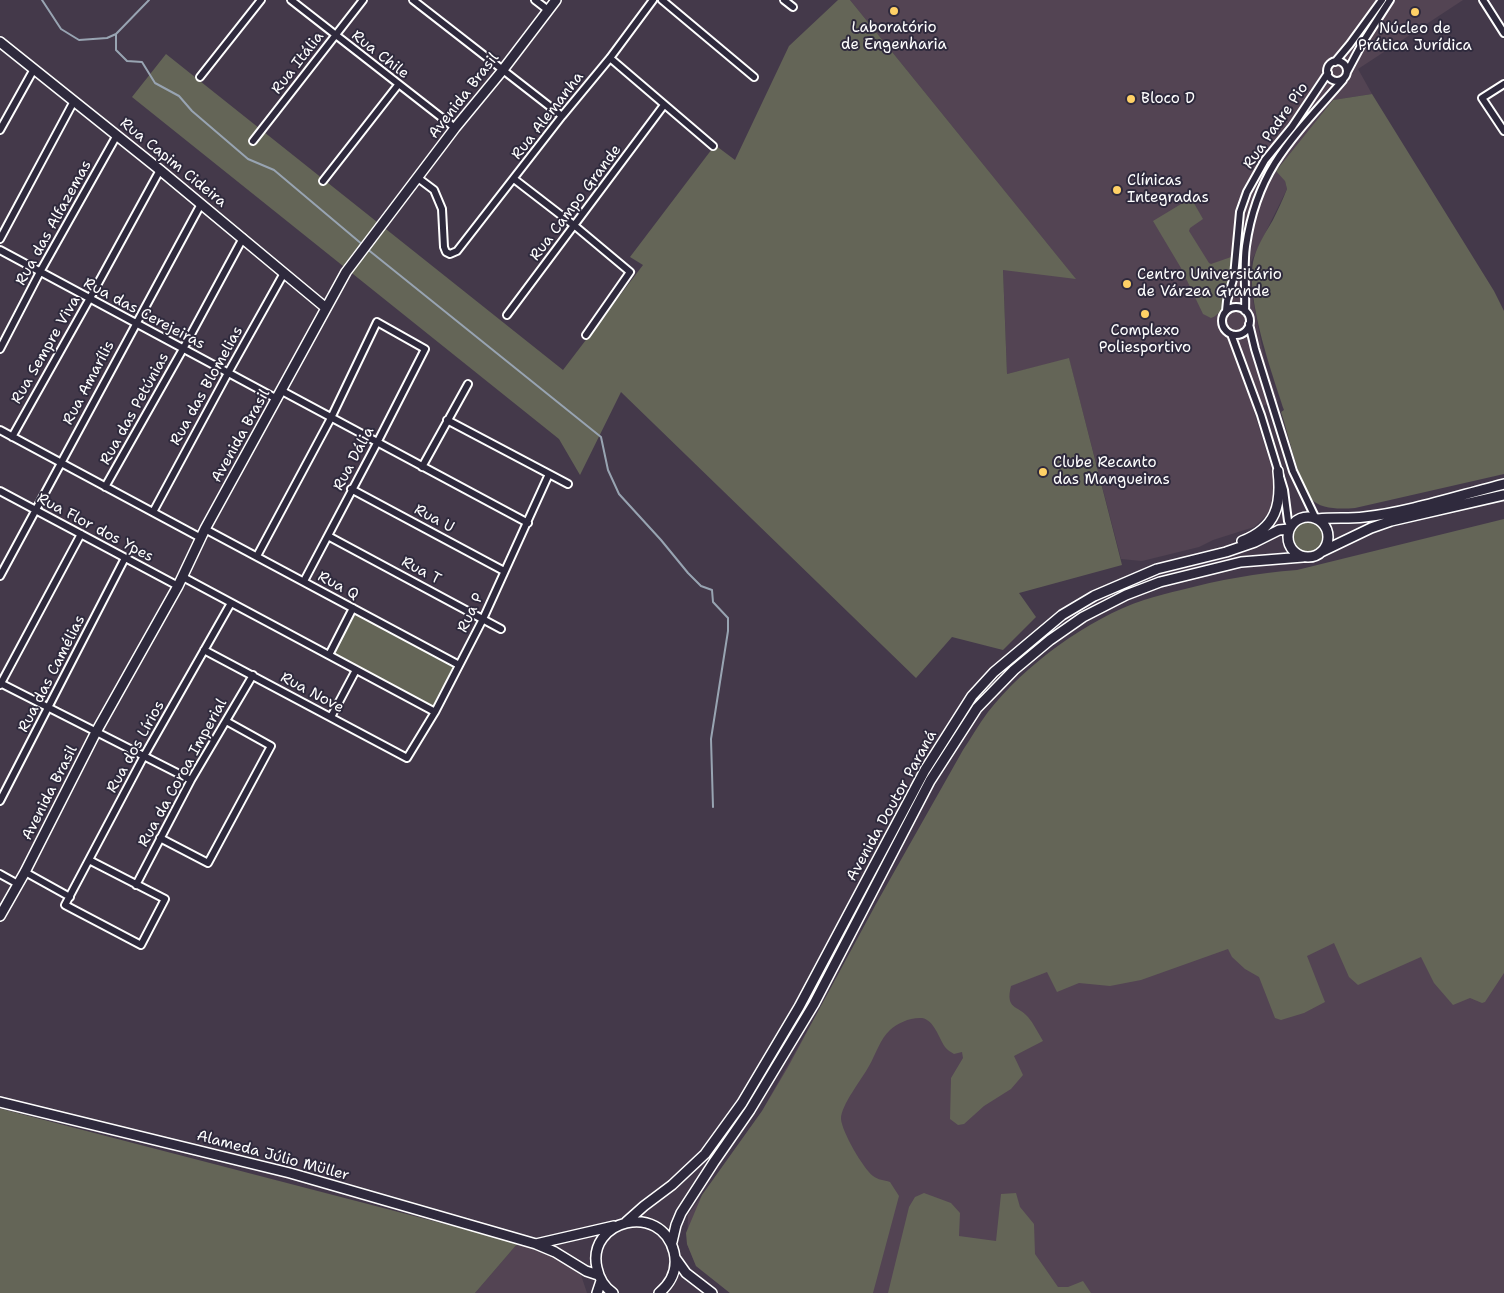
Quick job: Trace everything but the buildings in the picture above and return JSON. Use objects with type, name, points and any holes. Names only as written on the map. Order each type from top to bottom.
[{"type":"main road","name":"Avenida Brasil","points":[[0,916],[25,872],[96,732],[183,577],[205,528],[280,395],[346,272],[455,128],[502,71],[556,0]]},
{"type":"main road","name":"Rua Capim Cideira","points":[[0,42],[160,170],[326,308]]},
{"type":"main road","points":[[1200,558],[1261,532],[1272,520],[1278,503],[1280,484],[1278,471]]},
{"type":"main road","points":[[1504,484],[1398,511],[1364,517],[1317,519],[1304,517],[1294,522],[1287,536],[1291,549],[1303,557],[1310,557],[1384,523],[1504,495]]},
{"type":"main road","points":[[1317,519],[1323,523],[1328,535],[1328,541],[1322,552]]},
{"type":"main road","name":"Avenida Doutor Paraná","points":[[600,1278],[596,1264],[597,1252],[601,1241],[608,1232],[672,1185],[705,1154],[742,1103],[799,1007],[926,770],[972,696],[1005,662],[1062,615],[1115,586],[1158,569],[1226,552],[1255,542],[1279,530],[1290,528]]},
{"type":"main road","name":"Avenida Doutor Paraná","points":[[672,1242],[681,1213],[750,1110],[814,1004],[930,781],[977,708],[1014,670],[1050,640],[1083,617],[1126,595],[1160,582],[1241,562],[1303,557]]},
{"type":"main road","name":"Alameda Júlio Müller","points":[[0,1102],[290,1174],[536,1244],[555,1252],[600,1278]]},
{"type":"main road","points":[[622,1223],[639,1221],[652,1224],[664,1232],[672,1242],[676,1259],[675,1270],[671,1280],[659,1293]]},
{"type":"main road","name":"Alameda Júlio Müller","points":[[536,1244],[622,1223]]},
{"type":"main road","points":[[676,1259],[686,1273],[712,1293]]},
{"type":"main road","points":[[597,1293],[600,1278]]},
{"type":"main road","points":[[600,1278],[613,1293]]},
{"type":"street","points":[[200,77],[261,0]]},
{"type":"street","name":"Rua Chile","points":[[291,0],[455,128]]},
{"type":"street","name":"Rua Itália","points":[[253,141],[363,0]]},
{"type":"street","points":[[413,0],[562,116]]},
{"type":"street","points":[[535,0],[548,10]]},
{"type":"street","name":"Rua Alemanha","points":[[418,178],[434,190],[442,209],[446,252],[450,254],[457,251],[562,116],[610,58],[653,0]]},
{"type":"street","points":[[662,0],[754,77]]},
{"type":"street","points":[[784,0],[792,6]]},
{"type":"street","points":[[1382,0],[1350,44],[1335,62],[1329,66],[1328,73],[1333,80],[1343,80],[1363,42],[1390,0]]},
{"type":"street","points":[[1483,0],[1504,33]]},
{"type":"street","points":[[610,58],[712,146]]},
{"type":"street","points":[[1335,62],[1344,64],[1347,72]]},
{"type":"street","points":[[0,130],[34,69]]},
{"type":"street","name":"Rua Padre Pio","points":[[1226,311],[1234,276],[1240,212],[1247,192],[1265,160],[1292,127],[1328,73]]},
{"type":"street","name":"Rua Padre Pio","points":[[1245,311],[1244,276],[1246,245],[1264,182],[1276,161],[1326,98],[1343,80]]},
{"type":"street","points":[[1504,84],[1482,98],[1504,131]]},
{"type":"street","points":[[323,181],[398,85]]},
{"type":"street","points":[[0,239],[74,101]]},
{"type":"street","name":"Rua Campo Grande","points":[[507,315],[664,105]]},
{"type":"street","name":"Rua das Alfazemas","points":[[0,349],[40,272],[117,135]]},
{"type":"street","name":"Rua Sempre Viva","points":[[12,437],[160,170]]},
{"type":"street","points":[[514,179],[630,272],[586,335]]},
{"type":"street","name":"Rua Amarílis","points":[[0,576],[201,204]]},
{"type":"street","name":"Rua das Petúnias","points":[[105,487],[243,238]]},
{"type":"street","name":"Rua das Cerejeiras","points":[[0,250],[228,373],[331,418],[528,523]]},
{"type":"street","name":"Rua das Blomelias","points":[[153,512],[284,273]]},
{"type":"street","points":[[1290,528],[1284,490],[1258,405],[1231,334],[1223,326],[1222,318],[1226,311],[1233,307],[1238,307],[1245,311],[1249,318],[1255,349],[1293,471],[1317,519]]},
{"type":"street","name":"Rua Dália","points":[[304,581],[425,349],[377,322],[331,418]]},
{"type":"street","points":[[1231,334],[1242,333],[1249,324]]},
{"type":"street","points":[[422,467],[468,384]]},
{"type":"street","points":[[256,556],[331,418]]},
{"type":"street","points":[[447,420],[568,484]]},
{"type":"street","points":[[0,430],[201,538]]},
{"type":"street","name":"Rua P","points":[[407,758],[435,712],[483,619],[549,474]]},
{"type":"street","name":"Rua U","points":[[352,489],[504,571]]},
{"type":"street","name":"Rua Flor dos Ypes","points":[[0,492],[178,586]]},
{"type":"street","name":"Rua Q","points":[[205,528],[460,665]]},
{"type":"street","points":[[80,534],[0,684],[191,780]]},
{"type":"street","name":"Rua T","points":[[328,536],[501,629]]},
{"type":"street","name":"Rua das Camélias","points":[[0,801],[125,558]]},
{"type":"street","points":[[183,577],[435,712]]},
{"type":"street","name":"Rua dos Lírios","points":[[136,884],[165,900],[141,945],[65,905],[144,756],[231,603]]},
{"type":"street","points":[[329,655],[353,608]]},
{"type":"street","name":"Rua Nove","points":[[204,650],[407,758]]},
{"type":"street","points":[[331,717],[356,670]]},
{"type":"street","name":"Rua da Coroa Imperial","points":[[136,884],[191,780],[253,675]]},
{"type":"street","points":[[160,838],[208,862],[271,746],[226,721]]},
{"type":"street","points":[[88,860],[136,884]]},
{"type":"street","points":[[25,872],[70,898]]},
{"type":"street","points":[[0,874],[18,884]]},
{"type":"shaded area","name":"Centro Universitário de Várzea Grande","points":[[850,0],[1463,0],[1358,69],[1372,94],[1333,100],[1285,181],[1287,189],[1251,262],[1251,289],[1255,311],[1266,367],[1278,401],[1253,409],[1277,485],[1270,512],[1254,527],[1213,540],[1199,547],[1142,561],[1121,559],[1069,359],[1007,374],[1003,269],[1075,278]]},
{"type":"shaded area","points":[[1504,869],[1504,1293],[730,1293],[696,1266],[687,1244],[688,1215],[762,1111],[836,979]]},
{"type":"shaded area","points":[[518,1243],[570,1264],[580,1272],[587,1293],[475,1293]]},
{"type":"green space","points":[[838,0],[850,0],[1076,279],[1003,270],[1007,374],[1069,358],[1122,565],[1019,593],[1036,617],[1003,650],[952,637],[916,678],[621,392],[580,475],[559,439],[132,97],[166,54],[563,370],[643,265],[630,257],[715,145],[735,160],[789,46]]},
{"type":"green space","points":[[1372,94],[1494,291],[1504,311],[1504,474],[1355,508],[1325,507],[1314,502],[1306,492],[1294,457],[1281,412],[1284,410],[1256,313],[1252,274],[1254,258],[1262,238],[1273,220],[1287,189],[1285,181],[1276,171],[1333,100]]},
{"type":"green space","points":[[1191,198],[1203,219],[1190,228],[1189,231],[1209,263],[1211,264],[1234,256],[1231,282],[1226,301],[1217,315],[1211,318],[1203,314],[1181,268],[1153,221]]},
{"type":"green space","points":[[1504,519],[1504,973],[1485,1002],[1482,1003],[1470,998],[1453,1005],[1434,983],[1421,957],[1358,985],[1349,977],[1334,943],[1307,956],[1325,1002],[1304,1013],[1281,1020],[1275,1018],[1259,977],[1245,969],[1232,957],[1228,949],[1141,980],[1110,986],[1079,983],[1057,992],[1047,972],[1011,986],[1010,994],[1011,1003],[1028,1017],[1043,1041],[1014,1056],[1023,1075],[1011,1089],[984,1106],[964,1124],[958,1125],[950,1119],[951,1078],[963,1058],[962,1052],[954,1054],[947,1049],[930,1022],[922,1018],[913,1018],[893,1027],[881,1042],[844,1107],[841,1119],[842,1125],[859,1158],[873,1176],[890,1182],[899,1196],[873,1293],[730,1293],[696,1266],[687,1244],[686,1233],[702,1195],[762,1111],[788,1067],[876,904],[963,750],[988,712],[1020,677],[1079,631],[1122,608],[1144,600],[1224,580],[1297,570]]},
{"type":"green space","points":[[1308,522],[1319,526],[1323,537],[1319,548],[1308,552],[1297,548],[1293,537],[1297,526]]},
{"type":"green space","points":[[354,611],[457,666],[435,707],[332,652]]},
{"type":"green space","points":[[0,1109],[518,1243],[475,1293],[0,1293]]},
{"type":"green space","points":[[924,1193],[951,1203],[960,1213],[959,1236],[996,1241],[1001,1194],[1016,1193],[1020,1207],[1034,1224],[1035,1254],[1058,1287],[1068,1287],[1083,1281],[1091,1293],[888,1293],[909,1207],[915,1197]]},
{"type":"waterway","points":[[42,0],[61,29],[79,40],[107,38],[116,34],[149,0]]},
{"type":"waterway","points":[[116,34],[116,50],[127,61],[142,62],[155,83],[179,96],[192,111],[248,159],[274,170],[363,245]]},
{"type":"waterway","points":[[366,248],[601,437],[608,470],[619,494],[688,573],[701,586],[712,590],[713,602],[728,618],[728,631],[711,739],[713,807]]},
{"type":"place","name":"Laboratório de Engenharia","points":[[894,11]]},
{"type":"place","name":"Núcleo de Prática Jurídica","points":[[1415,12]]},
{"type":"place","name":"Bloco D","points":[[1131,99]]},
{"type":"place","name":"Clínicas Integradas","points":[[1117,190]]},
{"type":"place","name":"Centro Universitário de Várzea Grande","points":[[1127,284]]},
{"type":"place","name":"Complexo Poliesportivo","points":[[1145,314]]},
{"type":"place","name":"Clube Recanto das Mangueiras","points":[[1043,472]]}]
